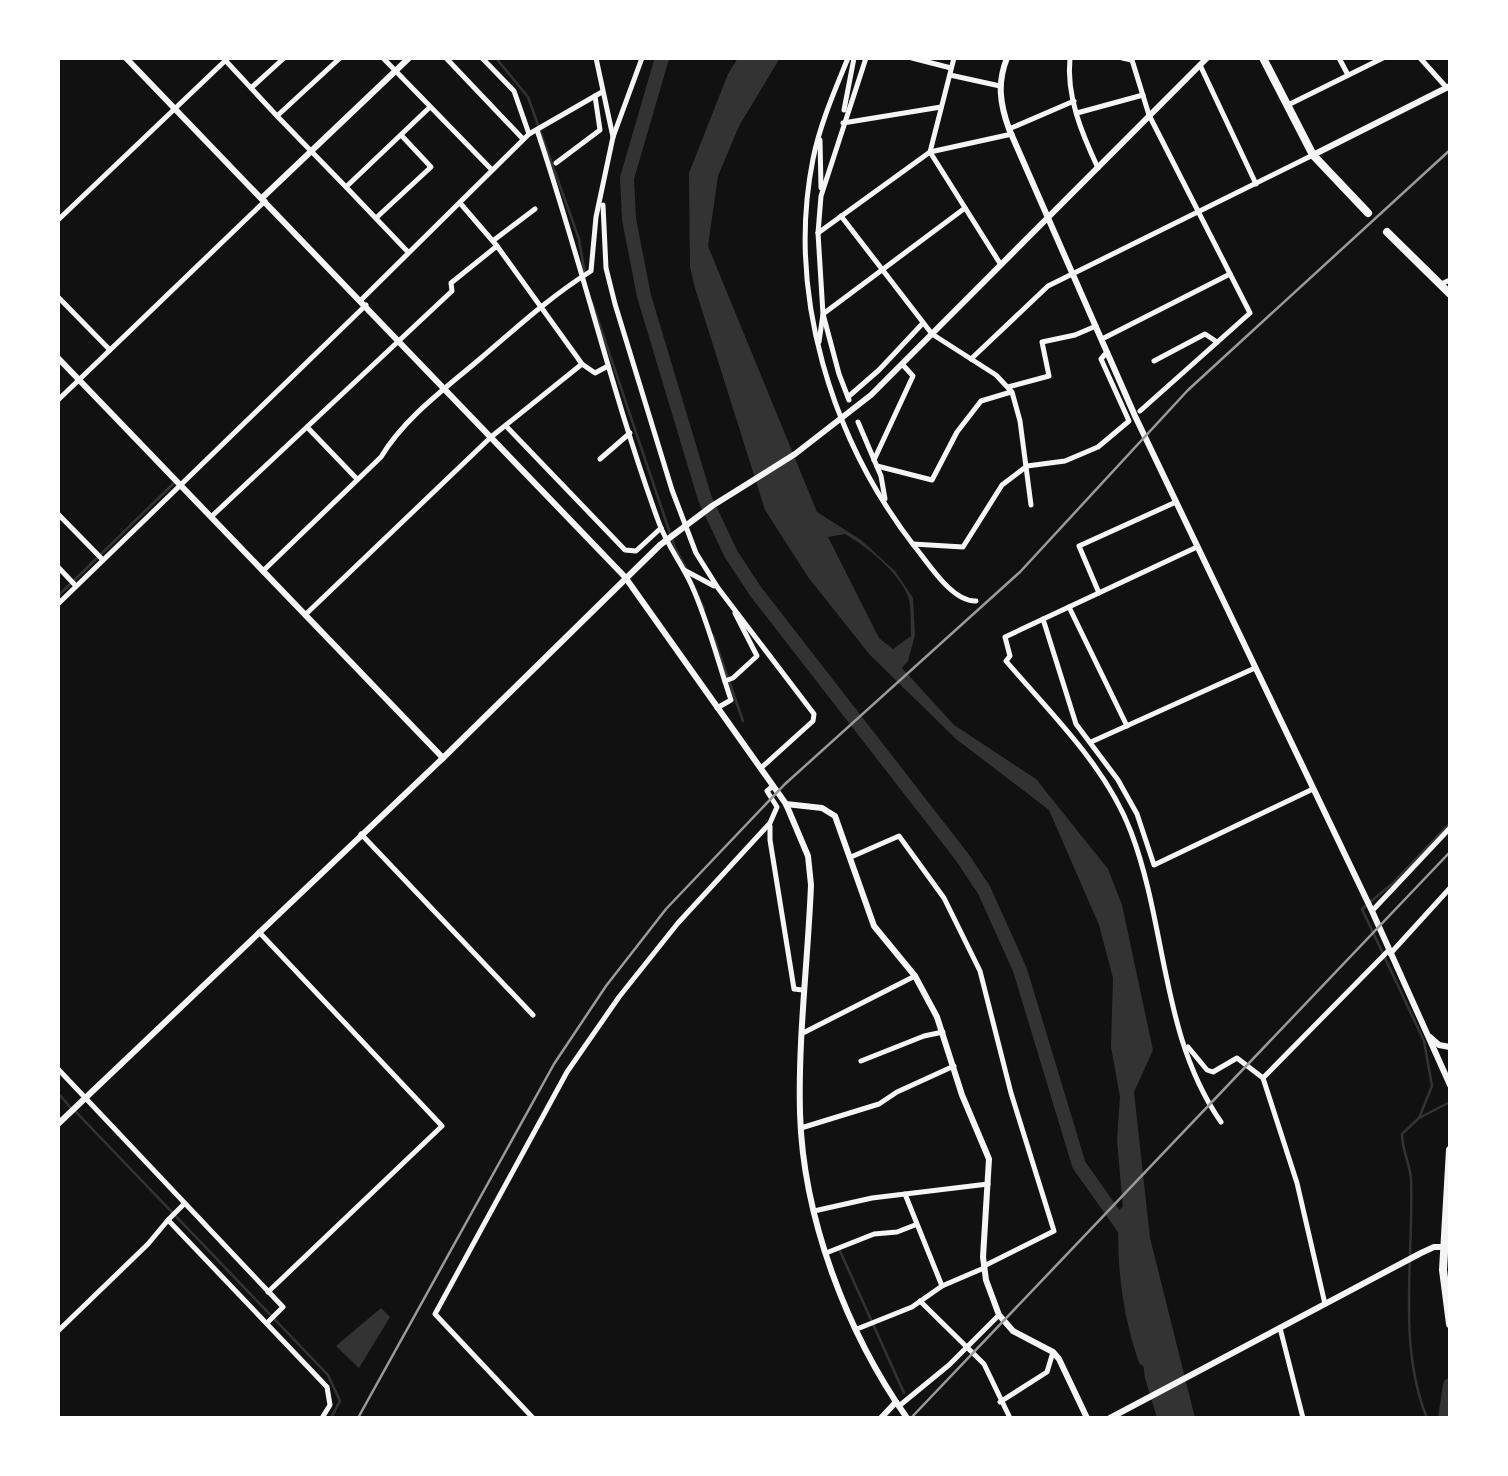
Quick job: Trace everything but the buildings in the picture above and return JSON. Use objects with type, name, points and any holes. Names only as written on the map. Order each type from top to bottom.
[{"type":"main road","points":[[1263,58],[1313,155],[1368,212]]},
{"type":"main road","points":[[1387,232],[1450,294]]},
{"type":"main road","points":[[1450,1150],[1443,1270],[1450,1316]]},
{"type":"street","points":[[126,58],[624,577],[786,804],[810,868],[802,1128],[814,1211],[826,1253],[870,1360],[907,1418]]},
{"type":"street","points":[[251,88],[284,58]]},
{"type":"street","points":[[277,116],[340,58]]},
{"type":"street","points":[[383,58],[492,170]]},
{"type":"street","points":[[58,400],[409,58]]},
{"type":"street","points":[[446,58],[527,137]]},
{"type":"street","points":[[482,58],[514,90],[527,137]]},
{"type":"street","points":[[556,163],[600,130],[596,58]]},
{"type":"street","points":[[263,571],[445,389],[541,307],[591,272],[596,217],[613,137],[642,58]]},
{"type":"street","points":[[843,122],[851,58]]},
{"type":"street","points":[[851,58],[820,132],[809,185],[809,297],[818,350],[842,419],[886,504],[951,589],[964,599],[976,600]]},
{"type":"street","points":[[822,196],[866,58]]},
{"type":"street","points":[[912,58],[1000,86]]},
{"type":"street","points":[[954,58],[930,152],[1001,265]]},
{"type":"street","points":[[1007,58],[1000,86],[1001,107],[1011,131],[1176,502],[1372,911],[1450,1085]]},
{"type":"street","points":[[1070,58],[1068,72],[1081,132],[1098,168]]},
{"type":"street","points":[[1122,58],[1133,59],[1149,114],[1250,313],[1140,411]]},
{"type":"street","points":[[58,1124],[443,758],[624,577],[712,506],[796,454],[842,419],[902,364],[1207,58]]},
{"type":"street","points":[[1339,58],[1348,75]]},
{"type":"street","points":[[1288,105],[1383,58]]},
{"type":"street","points":[[971,359],[1041,291],[1449,86],[1420,58]]},
{"type":"street","points":[[58,220],[226,59],[409,253]]},
{"type":"street","points":[[1200,65],[1256,184]]},
{"type":"street","points":[[58,604],[73,582],[102,559],[364,303],[492,170],[527,137],[598,94]]},
{"type":"street","points":[[598,94],[613,137]]},
{"type":"street","points":[[1076,112],[1143,95]]},
{"type":"street","points":[[818,232],[930,152],[1011,131],[1074,101]]},
{"type":"street","points":[[346,187],[430,107]]},
{"type":"street","points":[[843,122],[941,107]]},
{"type":"street","points":[[537,130],[574,238],[580,278],[661,528],[692,587],[731,700],[718,708]]},
{"type":"street","points":[[818,350],[823,314],[818,232],[822,196],[820,132]]},
{"type":"street","points":[[376,218],[432,167],[401,134]]},
{"type":"street","points":[[603,198],[606,268],[615,304],[672,490],[696,553],[814,714],[813,721],[760,769]]},
{"type":"street","points":[[460,203],[496,243],[582,364],[595,373],[608,366]]},
{"type":"street","points":[[211,517],[452,291],[451,283],[535,208]]},
{"type":"street","points":[[823,314],[965,208]]},
{"type":"street","points":[[841,216],[932,334],[1010,389],[1027,466],[1031,505]]},
{"type":"street","points":[[1102,339],[1230,274]]},
{"type":"street","points":[[1441,284],[1450,280]]},
{"type":"street","points":[[58,297],[110,350]]},
{"type":"street","points":[[58,310],[64,304]]},
{"type":"street","points":[[823,314],[849,398],[923,323]]},
{"type":"street","points":[[876,463],[932,480],[957,432],[981,401],[1050,376],[1042,342],[1096,326]]},
{"type":"street","points":[[1154,361],[1205,334],[1217,342]]},
{"type":"street","points":[[913,544],[964,547],[1002,485],[1027,466],[1065,461],[1098,447],[1130,421],[1101,358],[1107,352]]},
{"type":"street","points":[[58,358],[443,758]]},
{"type":"street","points":[[305,615],[491,437],[582,364]]},
{"type":"street","points":[[876,463],[913,376],[902,364]]},
{"type":"street","points":[[858,422],[876,463],[886,504]]},
{"type":"street","points":[[506,426],[625,550],[636,551],[661,528]]},
{"type":"street","points":[[306,428],[357,480]]},
{"type":"street","points":[[600,459],[630,432]]},
{"type":"street","points":[[1099,593],[1079,546],[1176,502]]},
{"type":"street","points":[[58,514],[102,559]]},
{"type":"street","points":[[1197,546],[1005,636],[1010,656],[1006,660],[1088,758],[1112,792],[1130,830],[1144,874],[1173,1014],[1206,1100],[1221,1122]]},
{"type":"street","points":[[58,567],[73,582]]},
{"type":"street","points":[[682,568],[718,588]]},
{"type":"street","points":[[725,681],[757,656],[729,602]]},
{"type":"street","points":[[1069,606],[1127,726]]},
{"type":"street","points":[[1044,619],[1076,724],[1137,814],[1154,865],[1313,790]]},
{"type":"street","points":[[1091,742],[1255,668]]},
{"type":"street","points":[[533,1418],[435,1314],[566,1072],[678,923],[770,823],[777,808],[767,791],[773,786]]},
{"type":"street","points":[[786,804],[830,810],[838,822],[874,926],[914,976],[943,1032],[989,1159],[984,1267],[998,1315],[1013,1331],[1053,1352],[1065,1368],[1087,1418]]},
{"type":"street","points":[[770,823],[794,989],[806,991]]},
{"type":"street","points":[[1372,911],[1450,828]]},
{"type":"street","points":[[361,834],[533,1015]]},
{"type":"street","points":[[851,857],[899,836],[944,898],[980,971],[1011,1093],[1054,1231],[857,1329]]},
{"type":"street","points":[[1263,1078],[1450,888]]},
{"type":"street","points":[[259,932],[442,1126],[268,1292]]},
{"type":"street","points":[[803,1033],[914,976]]},
{"type":"street","points":[[861,1061],[943,1032]]},
{"type":"street","points":[[1180,1034],[1207,1070],[1213,1072],[1237,1058],[1263,1078],[1297,1183],[1325,1304]]},
{"type":"street","points":[[1430,1036],[1438,1045],[1450,1047]]},
{"type":"street","points":[[802,1128],[880,1104],[954,1066]]},
{"type":"street","points":[[58,1070],[283,1307],[266,1323]]},
{"type":"street","points":[[814,1211],[872,1198],[989,1184]]},
{"type":"street","points":[[905,1194],[942,1286]]},
{"type":"street","points":[[58,1330],[148,1244],[184,1203]]},
{"type":"street","points":[[168,1220],[326,1388],[330,1405],[322,1418]]},
{"type":"street","points":[[826,1253],[874,1234],[915,1225]]},
{"type":"street","points":[[1110,1418],[1421,1253],[1444,1247]]},
{"type":"street","points":[[920,1301],[984,1364],[1010,1418]]},
{"type":"street","points":[[881,1418],[968,1346],[998,1315]]},
{"type":"street","points":[[1276,1330],[1303,1418]]},
{"type":"street","points":[[1000,1402],[1047,1372],[1053,1352]]},
{"type":"shaded area","points":[[738,58],[780,58],[739,126],[718,176],[708,246],[817,512],[861,540],[895,571],[913,598],[915,635],[908,661],[902,668],[954,725],[1036,779],[1108,869],[1122,905],[1153,1050],[1134,1092],[1150,1238],[1195,1418],[1157,1418],[1145,1378],[1117,1140],[1120,1097],[1111,1047],[1113,978],[1099,925],[1049,810],[956,739],[870,655],[808,577],[765,510],[690,267],[689,173]],"holes":[[[845,534],[890,569],[908,596],[911,636],[893,649],[879,638],[828,537]]]},
{"type":"shaded area","points":[[381,1308],[390,1317],[359,1368],[336,1346]]},
{"type":"waterway","points":[[496,58],[528,97],[579,239],[585,275]]},
{"type":"waterway","points":[[662,58],[627,178],[629,219],[644,296],[705,499],[731,554],[756,592],[984,890],[1020,970],[1079,1165],[1125,1230]]},
{"type":"waterway","points":[[592,302],[675,548],[686,568]]},
{"type":"waterway","points":[[58,596],[174,483]]},
{"type":"waterway","points":[[689,575],[704,609]]},
{"type":"waterway","points":[[713,635],[743,721]]},
{"type":"waterway","points":[[1419,1118],[1432,1086],[1424,1041],[1362,909],[1393,883],[1450,823]]},
{"type":"waterway","points":[[58,1093],[70,1107]]},
{"type":"waterway","points":[[1427,1418],[1412,1361],[1411,1179],[1402,1134],[1419,1118],[1450,1102]]},
{"type":"waterway","points":[[76,1112],[328,1375],[340,1401],[331,1418]]},
{"type":"waterway","points":[[1126,1213],[1128,1287],[1145,1359]]},
{"type":"waterway","points":[[840,1251],[904,1393]]},
{"type":"waterway","points":[[1445,1418],[1450,1385]]},
{"type":"railway","points":[[358,1418],[554,1064],[606,986],[666,909],[785,784],[1020,572],[1188,390],[1450,150]]},
{"type":"railway","points":[[911,1418],[1450,852]]}]
